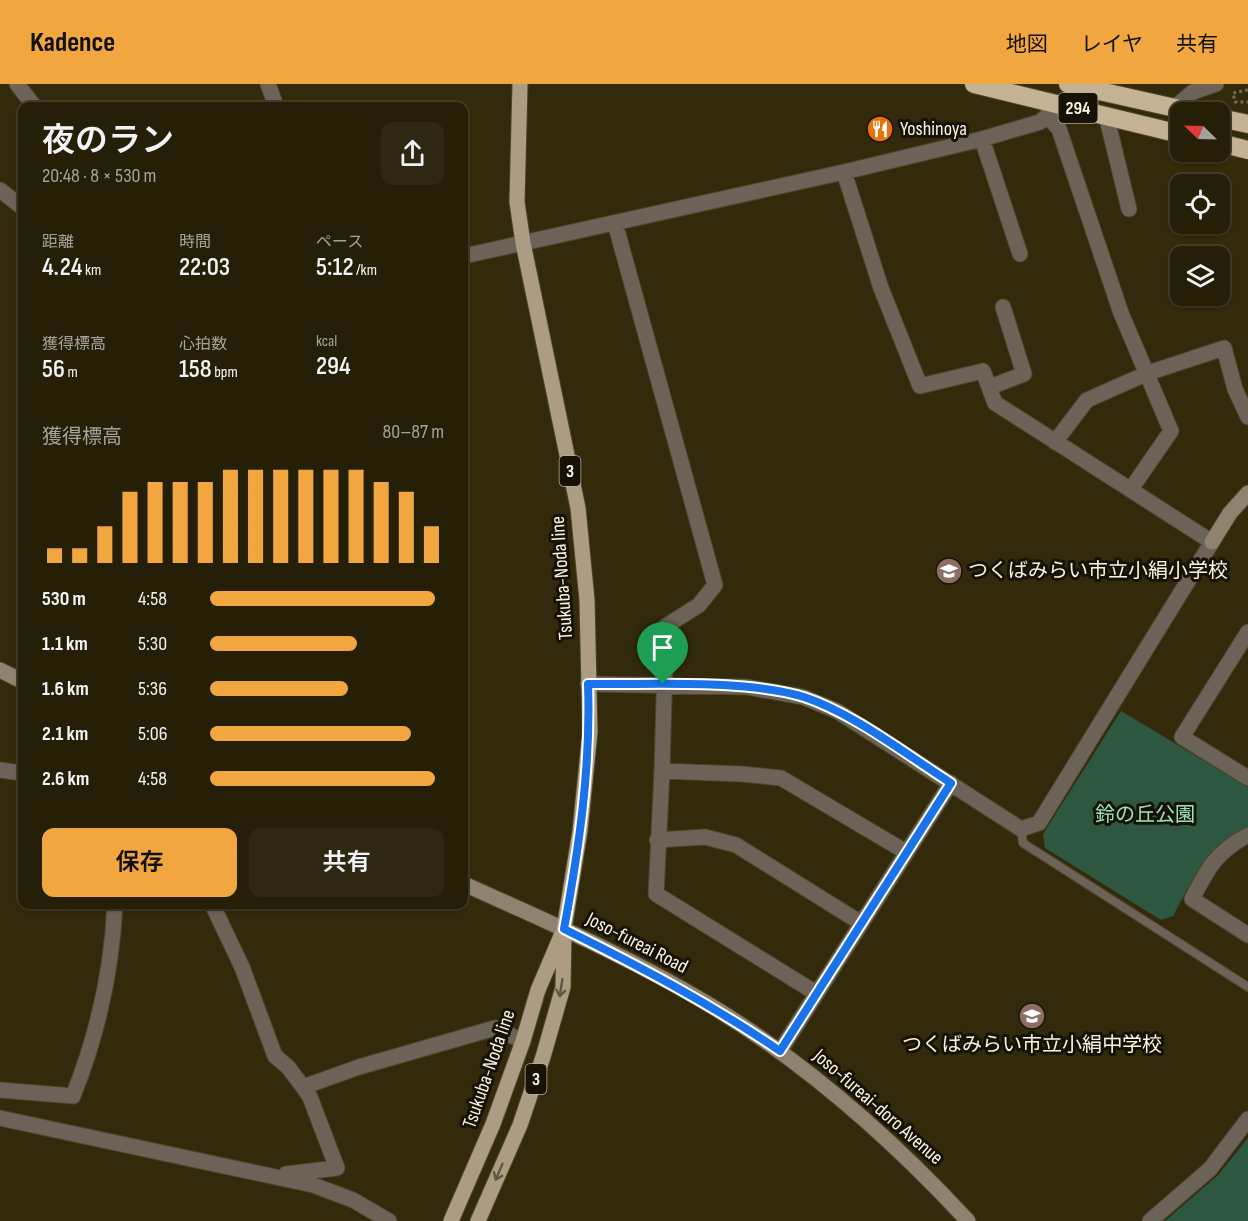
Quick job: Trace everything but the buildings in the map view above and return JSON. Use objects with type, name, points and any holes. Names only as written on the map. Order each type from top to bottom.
[{"type":"highway","name":"294","points":[[974,84],[1054,110],[1106,115],[1170,131]]},
{"type":"highway","name":"294","points":[[1068,84],[1170,107]]},
{"type":"highway","points":[[1230,120],[1248,124]]},
{"type":"highway","points":[[1230,146],[1248,150]]},
{"type":"main road","name":"Tsukuba-Noda line","points":[[478,1221],[520,1125],[563,987],[564,929],[584,792],[590,732],[587,600],[578,508],[523,243],[517,202],[520,84]]},
{"type":"main road","name":"Tsukuba-Noda line","points":[[451,1221],[493,1124],[523,1041],[540,984],[564,929]]},
{"type":"street","points":[[17,84],[31,102]]},
{"type":"street","points":[[268,84],[275,102]]},
{"type":"street","points":[[1181,102],[1193,92],[1216,84]]},
{"type":"street","points":[[468,255],[982,139],[1031,126],[1054,110],[1121,313],[1171,431],[1131,489]]},
{"type":"street","points":[[1106,115],[1129,209]]},
{"type":"street","points":[[982,139],[1020,254]]},
{"type":"street","points":[[844,172],[881,288],[920,386],[983,371],[994,403],[1212,542]]},
{"type":"street","points":[[0,190],[18,204]]},
{"type":"street","points":[[615,223],[715,585],[699,605],[666,626],[656,894],[816,993]]},
{"type":"street","points":[[990,387],[1024,374],[1003,307]]},
{"type":"street","points":[[1055,442],[1087,400],[1148,373],[1224,348],[1235,389],[1248,417]]},
{"type":"street","points":[[588,684],[747,687],[803,697],[837,711],[1021,829],[1039,823],[1230,513],[1248,493]]},
{"type":"street","points":[[1248,632],[1182,737],[1248,778]]},
{"type":"street","points":[[0,670],[18,679]]},
{"type":"street","points":[[0,770],[18,772]]},
{"type":"street","points":[[662,771],[781,778],[906,852]]},
{"type":"street","points":[[780,1051],[951,783]]},
{"type":"street","points":[[1248,835],[1221,852],[1209,866],[1192,899],[1248,934]]},
{"type":"street","points":[[657,840],[705,837],[736,845],[861,923]]},
{"type":"street","name":"Joso-fureai Road","points":[[468,886],[564,929],[632,963],[706,1003],[780,1051]]},
{"type":"street","points":[[0,1090],[73,1096],[96,1029],[108,964],[114,909]]},
{"type":"street","points":[[214,909],[242,967],[275,1056],[288,1067],[310,1097],[337,1168],[274,1175]]},
{"type":"street","points":[[303,1087],[359,1067],[495,1028],[523,1041]]},
{"type":"street","name":"Joso-fureai-doro Avenue","points":[[780,1051],[840,1098],[893,1144],[968,1221]]},
{"type":"street","points":[[0,1118],[313,1185],[353,1200],[389,1221]]},
{"type":"street","points":[[1150,1221],[1210,1169],[1248,1119]]},
{"type":"lane","points":[[1021,829],[1023,843],[1248,987]]},
{"type":"path","points":[[1248,90],[1233,93],[1235,102],[1248,102]]},
{"type":"green space","name":"鈴の丘公園","points":[[1121,711],[1248,787],[1248,827],[1222,844],[1212,854],[1195,876],[1173,916],[1161,920],[1045,848],[1043,834]]},
{"type":"green space","points":[[1248,1138],[1248,1221],[1165,1221],[1218,1175]]},
{"type":"place","name":"Yoshinoya","points":[[880,129]]},
{"type":"place","name":"つくばみらい市立小絹小学校","points":[[949,571]]},
{"type":"place","name":"つくばみらい市立小絹中学校","points":[[1032,1016]]},
{"type":"route","points":[[588,684],[663,684],[747,687],[803,697],[837,711],[951,783],[780,1051],[706,1003],[564,929],[580,831],[590,732],[588,684]]}]
